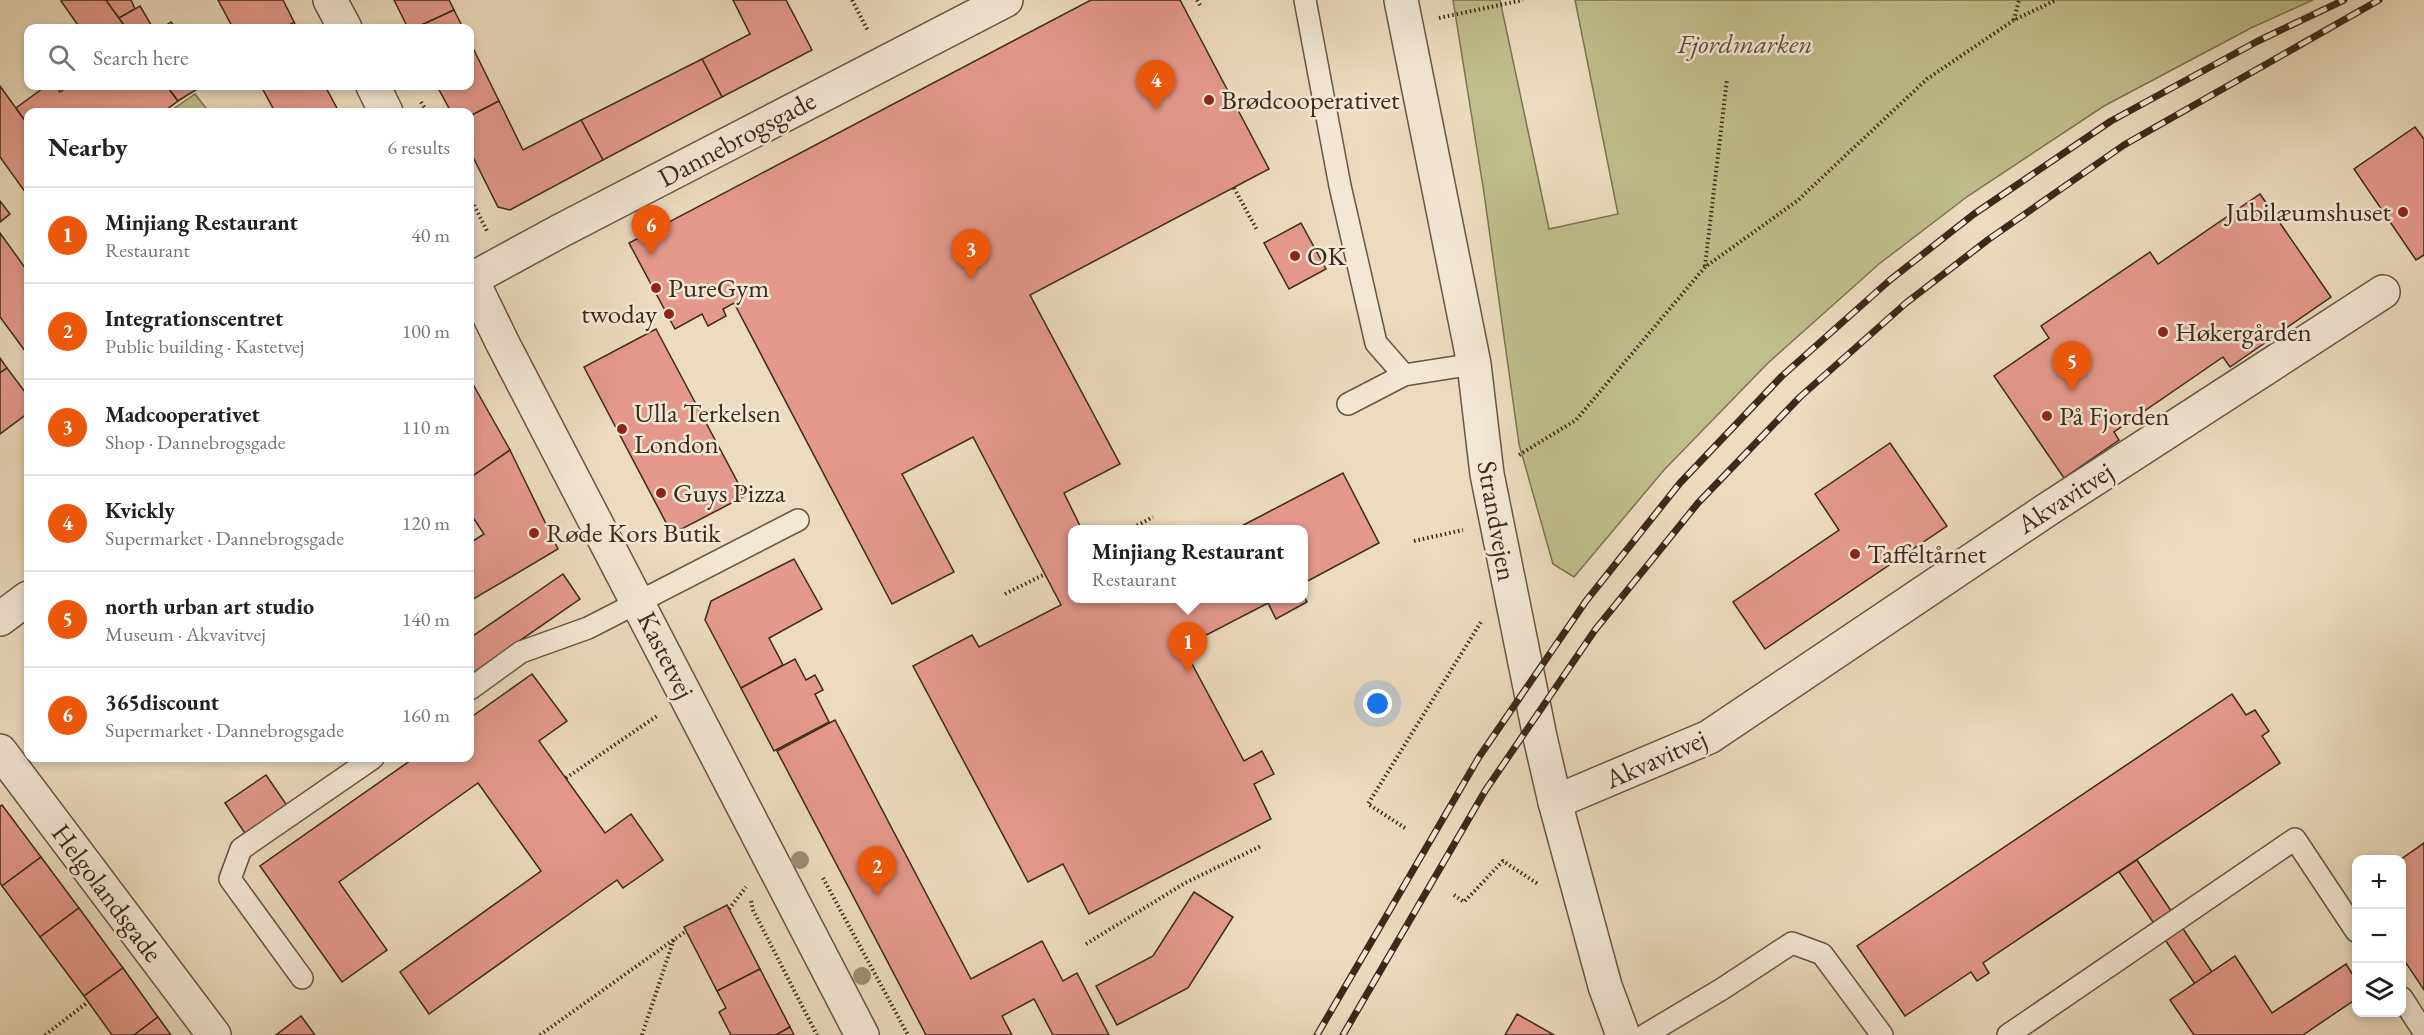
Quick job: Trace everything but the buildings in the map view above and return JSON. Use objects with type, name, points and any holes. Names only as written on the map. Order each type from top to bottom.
[{"type":"street","points":[[330,0],[343,24]]},
{"type":"street","name":"Dannebrogsgade","points":[[474,276],[1006,0]]},
{"type":"street","name":"Strandvejen","points":[[1404,13],[1474,364],[1487,474],[1555,802],[1605,986],[1623,1035]]},
{"type":"street","points":[[375,90],[384,108]]},
{"type":"street","name":"Kastetvej","points":[[474,286],[862,1035]]},
{"type":"street","name":"Akvavitvej","points":[[1555,802],[1709,737],[2054,505],[2383,292]]},
{"type":"street","points":[[0,619],[24,601]]},
{"type":"street","name":"Helgolandsgade","points":[[0,751],[214,1035]]},
{"type":"lane","points":[[1305,0],[1340,186],[1376,343],[1404,375]]},
{"type":"lane","points":[[1348,404],[1404,375],[1474,364]]},
{"type":"lane","points":[[474,686],[521,652],[588,628],[798,520]]},
{"type":"lane","points":[[302,978],[230,879],[241,849],[367,762]]},
{"type":"lane","points":[[2008,1035],[2295,839],[2352,925]]},
{"type":"lane","points":[[1646,1035],[1792,943],[1822,954],[1882,1035]]},
{"type":"lane","points":[[2406,1004],[2424,1032]]},
{"type":"path","points":[[1197,0],[1201,7]]},
{"type":"path","points":[[1404,13],[1523,0]]},
{"type":"path","points":[[2014,20],[2019,0]]},
{"type":"path","points":[[1487,474],[1576,420],[1705,267],[1797,201],[1927,79],[2014,20],[2056,0]]},
{"type":"path","points":[[1705,267],[1727,79]]},
{"type":"path","points":[[1234,188],[1257,230]]},
{"type":"path","points":[[1138,525],[1153,517]]},
{"type":"path","points":[[1414,541],[1466,529]]},
{"type":"path","points":[[1005,594],[1044,574]]},
{"type":"path","points":[[1405,828],[1368,804],[1485,616]]},
{"type":"path","points":[[566,778],[635,731]]},
{"type":"path","points":[[1086,944],[1185,883],[1261,846]]},
{"type":"path","points":[[1454,895],[1464,902],[1503,861],[1538,884]]},
{"type":"path","points":[[540,1035],[686,931]]},
{"type":"path","points":[[642,1035],[675,938]]},
{"type":"path","points":[[45,1035],[88,1002]]},
{"type":"green space","name":"Fjordmarken","points":[[1453,0],[1500,0],[1549,229],[1618,214],[1575,0],[2313,0],[2251,28],[2104,106],[1968,196],[1879,264],[1768,363],[1664,470],[1574,577],[1553,564],[1519,444],[1484,193]]},
{"type":"green space","points":[[195,94],[206,108],[175,108]]},
{"type":"railway","points":[[1317,1035],[1479,757],[1586,601],[1680,483],[1782,376],[1890,280],[1974,214],[2111,121],[2258,41],[2344,0]]},
{"type":"railway","points":[[1343,1035],[1485,791],[1595,630],[1698,503],[1800,397],[1906,303],[1989,239],[2124,145],[2379,0]]},
{"type":"place","name":"Brødcooperativet","points":[[1209,100]]},
{"type":"place","name":"Kvickly","points":[[1156,110]]},
{"type":"place","name":"Jubilæumshuset","points":[[2403,212]]},
{"type":"place","name":"365discount","points":[[651,255]]},
{"type":"place","name":"OK","points":[[1295,256]]},
{"type":"place","name":"Madcooperativet","points":[[971,279]]},
{"type":"place","name":"PureGym","points":[[656,288]]},
{"type":"place","name":"twoday","points":[[669,314]]},
{"type":"place","name":"Høkergården","points":[[2163,332]]},
{"type":"place","name":"north urban art studio","points":[[2072,391]]},
{"type":"place","name":"På Fjorden","points":[[2047,416]]},
{"type":"place","name":"Ulla Terkelsen London","points":[[622,429]]},
{"type":"place","name":"Guys Pizza","points":[[661,493]]},
{"type":"place","name":"Røde Kors Butik","points":[[534,533]]},
{"type":"place","name":"Taffeltårnet","points":[[1855,554]]},
{"type":"place","name":"Minjiang Restaurant","points":[[1188,672]]},
{"type":"place","name":"Integrationscentret","points":[[877,896]]}]
